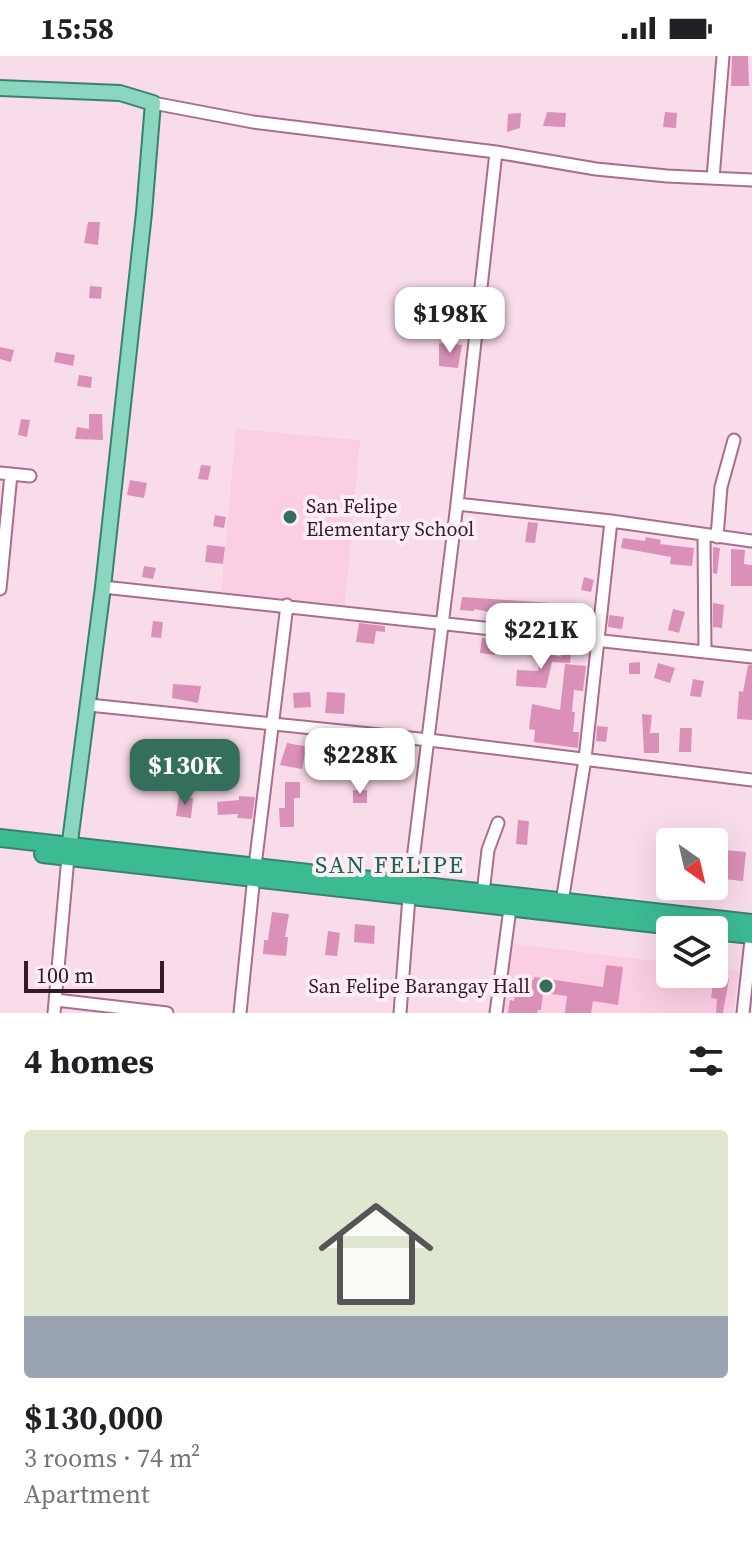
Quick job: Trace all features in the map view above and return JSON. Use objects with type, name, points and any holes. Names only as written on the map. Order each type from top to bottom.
[{"type":"highway","points":[[0,838],[69,851],[511,902],[656,922]]},
{"type":"highway","points":[[0,849],[69,851]]},
{"type":"highway","points":[[410,890],[483,893],[511,902],[562,902],[752,923]]},
{"type":"highway","points":[[728,931],[752,933]]},
{"type":"main road","points":[[0,88],[120,93],[153,103],[103,587],[69,851]]},
{"type":"street","points":[[713,178],[723,56]]},
{"type":"street","points":[[153,103],[253,122],[496,152],[596,169],[752,180]]},
{"type":"street","points":[[400,1013],[410,890],[496,152]]},
{"type":"street","points":[[717,537],[721,487],[734,440]]},
{"type":"street","points":[[0,589],[6,474],[30,476]]},
{"type":"street","points":[[457,504],[752,541]]},
{"type":"street","points":[[562,902],[585,759],[611,521]]},
{"type":"street","points":[[704,535],[705,652]]},
{"type":"street","points":[[103,587],[752,657]]},
{"type":"street","points":[[240,1013],[287,605]]},
{"type":"street","points":[[89,705],[429,740],[752,780]]},
{"type":"street","points":[[483,893],[488,850],[498,823]]},
{"type":"street","points":[[54,1013],[69,851]]},
{"type":"street","points":[[496,1013],[511,902]]},
{"type":"street","points":[[743,1013],[752,933]]},
{"type":"street","points":[[56,1000],[167,1013]]},
{"type":"shaded area","name":"San Felipe Elementary School","points":[[236,429],[360,440],[345,605],[221,593]]},
{"type":"shaded area","points":[[510,943],[656,961],[656,988],[728,988],[728,970],[739,971],[733,1013],[502,1013]]},
{"type":"building","points":[[732,56],[748,56],[749,86],[731,86]]},
{"type":"building","points":[[547,112],[566,113],[565,127],[543,126]]},
{"type":"building","points":[[665,112],[677,113],[676,128],[663,127]]},
{"type":"building","points":[[521,113],[520,128],[507,132],[508,114]]},
{"type":"building","points":[[88,222],[100,222],[98,245],[84,243]]},
{"type":"building","points":[[90,286],[102,287],[101,299],[89,298]]},
{"type":"building","points":[[439,343],[462,345],[458,368],[439,366]]},
{"type":"building","points":[[0,347],[14,350],[11,362],[0,359]]},
{"type":"building","points":[[56,352],[75,355],[73,366],[54,362]]},
{"type":"building","points":[[79,375],[92,377],[91,388],[77,386]]},
{"type":"building","points":[[89,414],[102,414],[103,440],[75,439],[77,427],[89,429]]},
{"type":"building","points":[[21,419],[30,420],[27,437],[18,435]]},
{"type":"building","points":[[201,465],[211,466],[208,480],[198,479]]},
{"type":"building","points":[[130,480],[147,483],[144,498],[127,495]]},
{"type":"building","points":[[215,515],[226,517],[224,528],[213,526]]},
{"type":"building","points":[[528,522],[538,523],[535,543],[525,542]]},
{"type":"building","points":[[646,537],[661,540],[660,544],[694,548],[692,566],[670,564],[671,557],[621,548],[623,538],[645,541]]},
{"type":"building","points":[[207,545],[225,547],[223,564],[205,562]]},
{"type":"building","points":[[713,547],[720,548],[717,574],[713,573]]},
{"type":"building","points":[[731,549],[745,550],[744,564],[752,565],[752,586],[731,586]]},
{"type":"building","points":[[144,566],[156,568],[153,579],[142,577]]},
{"type":"building","points":[[584,577],[594,580],[591,592],[581,590]]},
{"type":"building","points":[[462,597],[566,604],[566,621],[520,613],[520,618],[474,609],[460,610]]},
{"type":"building","points":[[713,603],[724,605],[722,628],[713,627]]},
{"type":"building","points":[[577,604],[588,605],[586,621],[573,620]]},
{"type":"building","points":[[673,609],[685,612],[679,633],[668,630]]},
{"type":"building","points":[[609,615],[624,617],[622,629],[608,627]]},
{"type":"building","points":[[153,621],[163,622],[161,638],[151,637]]},
{"type":"building","points":[[359,623],[385,626],[385,632],[376,631],[374,644],[356,642]]},
{"type":"building","points":[[482,638],[497,640],[495,655],[480,653]]},
{"type":"building","points":[[516,641],[525,642],[523,655],[514,654]]},
{"type":"building","points":[[561,650],[571,651],[570,663],[552,662],[546,688],[516,686],[517,670],[538,671],[542,652],[561,657]]},
{"type":"building","points":[[640,662],[640,674],[629,674],[629,663]]},
{"type":"building","points":[[658,663],[675,668],[670,683],[654,678]]},
{"type":"building","points":[[565,664],[586,666],[583,691],[574,690],[573,732],[579,732],[578,748],[534,742],[535,730],[529,729],[532,704],[560,710]]},
{"type":"building","points":[[748,665],[752,665],[752,720],[737,719],[739,691],[743,692]]},
{"type":"building","points":[[693,679],[704,681],[701,697],[690,696]]},
{"type":"building","points":[[173,684],[201,686],[198,703],[172,698]]},
{"type":"building","points":[[310,692],[311,707],[294,708],[293,693]]},
{"type":"building","points":[[327,692],[345,693],[344,714],[325,713]]},
{"type":"building","points":[[642,714],[652,715],[650,733],[659,733],[659,753],[644,753]]},
{"type":"building","points":[[597,726],[608,727],[606,742],[596,741]]},
{"type":"building","points":[[680,728],[692,728],[691,752],[679,752]]},
{"type":"building","points":[[309,742],[319,742],[318,755],[305,754],[302,769],[280,765],[287,743],[309,747]]},
{"type":"building","points":[[373,743],[415,747],[414,755],[373,751]]},
{"type":"building","points":[[337,745],[375,754],[373,763],[350,759],[349,766],[334,764]]},
{"type":"building","points":[[285,782],[300,782],[300,798],[294,798],[294,827],[280,827],[279,808],[285,808]]},
{"type":"building","points":[[353,790],[367,790],[367,803],[353,803]]},
{"type":"building","points":[[179,796],[193,798],[191,818],[176,816]]},
{"type":"building","points":[[239,796],[255,797],[252,819],[237,818],[238,814],[218,815],[217,802],[239,800]]},
{"type":"building","points":[[518,820],[529,821],[527,845],[516,844]]},
{"type":"building","points":[[728,850],[746,852],[743,881],[728,879]]},
{"type":"building","points":[[272,912],[289,914],[286,956],[263,954]]},
{"type":"building","points":[[355,924],[375,926],[374,944],[354,942]]},
{"type":"building","points":[[328,931],[340,933],[337,956],[325,955]]},
{"type":"building","points":[[606,965],[623,967],[618,1005],[593,1001],[591,1013],[565,1013],[567,996],[543,993],[541,1010],[537,1013],[508,1013],[510,1000],[514,1001],[517,978],[534,980],[534,977],[603,987]]},
{"type":"building","points":[[712,988],[727,988],[723,1013],[716,1013],[717,999],[711,998]]},
{"type":"place","name":"San Felipe Elementary School","points":[[290,517]]},
{"type":"place","name":"San Felipe Barangay Hall","points":[[546,986]]},
{"type":"district","name":"SAN FELIPE","points":[[390,864]]}]
